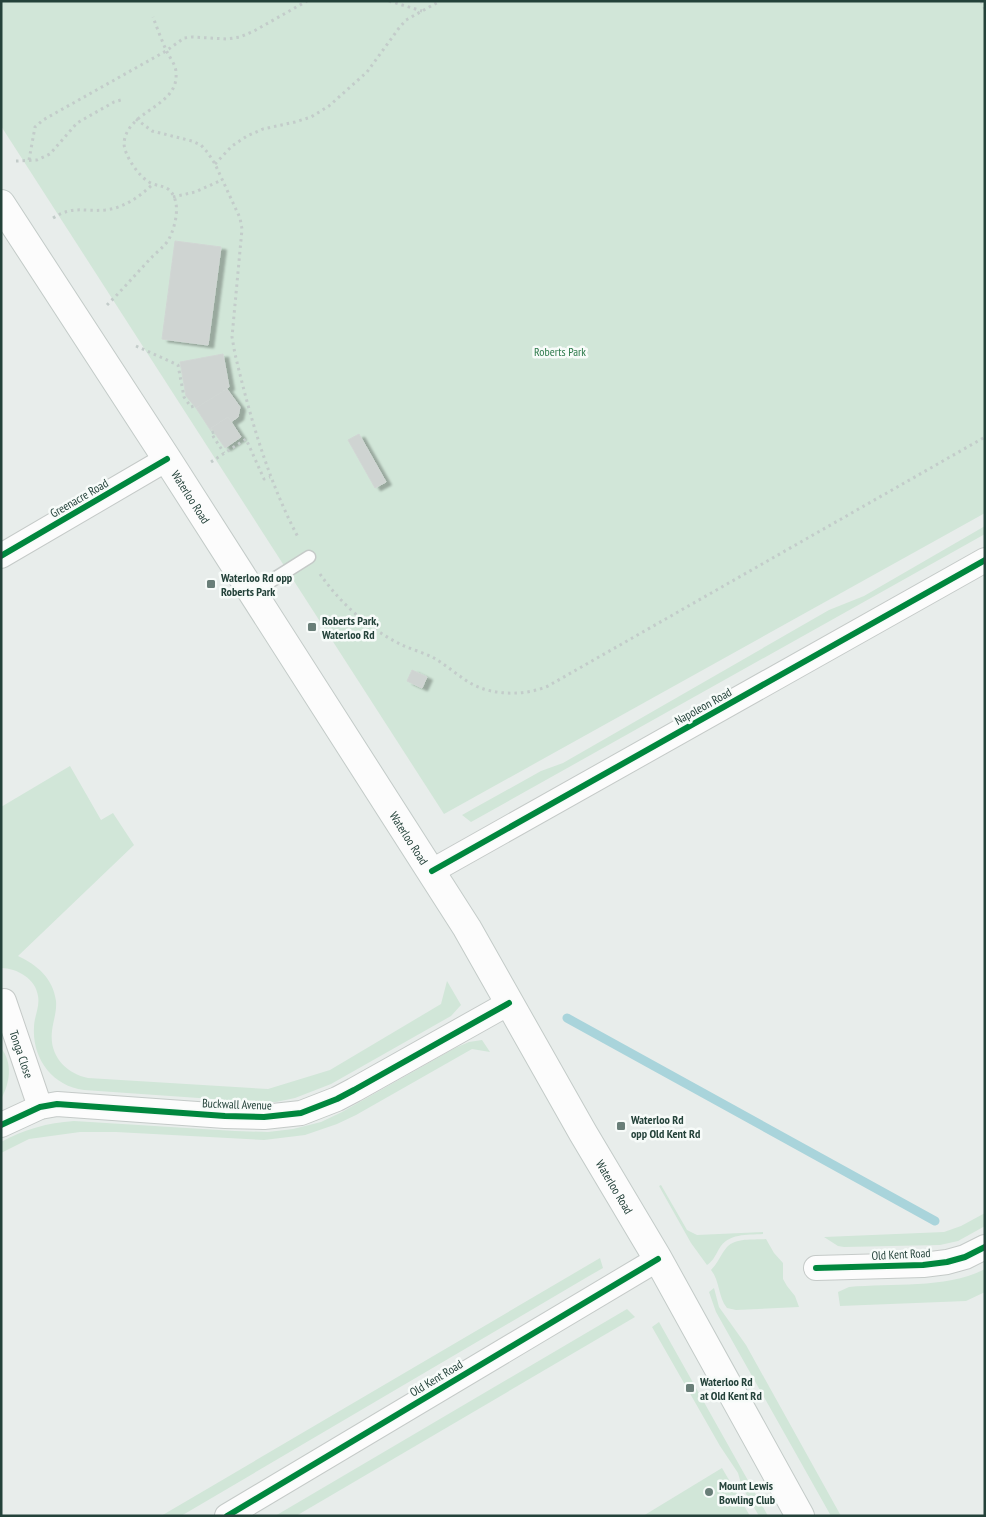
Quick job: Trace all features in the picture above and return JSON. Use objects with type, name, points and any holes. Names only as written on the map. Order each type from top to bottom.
[{"type":"main road","name":"Waterloo Road","points":[[1,204],[167,459],[467,928],[583,1133],[658,1259],[800,1516]]},
{"type":"street","name":"Greenacre Road","points":[[1,556],[167,459]]},
{"type":"street","name":"Napoleon Road","points":[[432,871],[985,560]]},
{"type":"street","name":"Tonga Close","points":[[4,1001],[40,1107]]},
{"type":"street","name":"Buckwall Avenue","points":[[1,1125],[40,1107],[57,1104],[245,1117],[301,1113],[354,1090],[509,1002]]},
{"type":"street","name":"Old Kent Road","points":[[816,1268],[923,1265],[947,1262],[965,1257],[985,1247]]},
{"type":"street","name":"Old Kent Road","points":[[227,1516],[658,1259]]},
{"type":"lane","points":[[252,592],[309,557]]},
{"type":"path","points":[[29,160],[36,127],[43,120],[166,51],[184,38],[227,40],[240,37],[307,1]]},
{"type":"path","points":[[389,1],[422,11]]},
{"type":"path","points":[[215,164],[232,146],[247,136],[263,129],[311,117],[329,106],[367,72],[406,20],[440,1]]},
{"type":"path","points":[[981,1],[985,9]]},
{"type":"path","points":[[107,305],[168,240],[176,215],[176,206],[170,190],[153,184],[136,170],[127,157],[124,148],[124,140],[129,128],[136,119],[163,101],[175,82],[176,73],[153,17]]},
{"type":"path","points":[[16,161],[37,160],[50,154],[78,123],[114,102],[124,99]]},
{"type":"path","points":[[136,119],[152,131],[201,145],[215,164],[240,218],[242,229],[232,337],[234,354],[270,477],[284,511],[309,557],[325,581],[348,607],[363,620],[391,639],[433,658],[481,688],[509,693],[536,691],[985,437]]},
{"type":"path","points":[[173,197],[195,192],[222,180]]},
{"type":"path","points":[[53,218],[65,211],[75,209],[107,210],[120,207],[130,202],[153,184]]},
{"type":"path","points":[[136,346],[178,366],[184,397],[192,407],[194,406]]},
{"type":"path","points":[[214,432],[211,433],[224,453]]},
{"type":"path","points":[[211,462],[246,438],[264,479],[270,477]]},
{"type":"green space","name":"Roberts Park","points":[[1,1],[985,1],[985,513],[444,814],[1,126]]},
{"type":"green space","points":[[985,526],[985,534],[471,822],[462,815],[541,771],[563,763],[829,610],[864,596]]},
{"type":"green space","points":[[70,766],[101,820],[113,813],[134,845],[18,956],[43,973],[54,993],[56,1005],[52,1031],[53,1048],[56,1056],[66,1068],[88,1078],[268,1089],[330,1070],[441,1004],[447,981],[461,1005],[451,1016],[331,1084],[295,1098],[276,1102],[84,1090],[62,1083],[46,1069],[36,1049],[34,1027],[38,1000],[34,984],[19,972],[1,968],[1,807]]},
{"type":"green space","points":[[482,1040],[490,1052],[472,1049],[356,1115],[305,1135],[264,1140],[116,1132],[80,1132],[29,1139],[1,1153],[1,1142],[28,1130],[55,1123],[74,1121],[235,1131],[268,1132],[293,1129],[321,1122],[455,1048],[469,1042]]},
{"type":"green space","points":[[1,1048],[7,1060],[9,1073],[1,1099]]},
{"type":"green space","points":[[661,1185],[687,1230],[697,1235],[763,1232],[763,1234],[738,1236],[727,1240],[707,1265],[691,1243],[659,1186]]},
{"type":"green space","points":[[985,1213],[985,1226],[958,1241],[940,1245],[844,1247],[838,1246],[824,1237],[944,1232],[961,1226]]},
{"type":"green space","points":[[766,1239],[774,1253],[783,1263],[783,1279],[795,1296],[799,1307],[736,1310],[727,1308],[711,1270],[731,1244],[740,1240]]},
{"type":"green space","points":[[600,1258],[603,1268],[181,1516],[161,1516]]},
{"type":"green space","points":[[985,1269],[985,1292],[966,1301],[840,1306],[838,1292],[849,1287],[919,1284],[954,1280]]},
{"type":"green space","points":[[714,1288],[719,1307],[746,1345],[841,1516],[831,1516],[716,1312],[709,1292]]},
{"type":"green space","points":[[627,1309],[635,1317],[296,1516],[275,1516]]},
{"type":"green space","points":[[659,1322],[768,1516],[759,1516],[742,1487],[738,1473],[720,1446],[652,1327]]},
{"type":"green space","name":"Mount Lewis Bowling Club","points":[[722,1468],[750,1516],[643,1516]]},
{"type":"building","points":[[175,241],[221,247],[208,345],[162,339]]},
{"type":"building","points":[[223,354],[229,387],[196,408],[186,396],[180,362]]},
{"type":"building","points":[[227,389],[240,407],[238,417],[231,422],[228,417],[211,428],[211,431],[196,408]]},
{"type":"building","points":[[228,417],[241,437],[225,448],[211,428]]},
{"type":"building","points":[[359,434],[386,482],[375,488],[348,440]]},
{"type":"building","points":[[412,670],[427,677],[422,688],[407,681]]},
{"type":"waterway","points":[[567,1018],[935,1221]]},
{"type":"cycle path","points":[[1,556],[167,459]]},
{"type":"cycle path","points":[[432,871],[985,560]]},
{"type":"cycle path","points":[[1,1125],[40,1107],[57,1104],[225,1116],[264,1117],[301,1113],[337,1099],[509,1003]]},
{"type":"cycle path","points":[[816,1268],[923,1265],[947,1262],[965,1257],[985,1247]]},
{"type":"cycle path","points":[[227,1516],[658,1259]]},
{"type":"place","name":"Waterloo Rd opp Roberts Park","points":[[211,584]]},
{"type":"place","name":"Roberts Park, Waterloo Rd","points":[[312,627]]},
{"type":"place","name":"Waterloo Rd opp Old Kent Rd","points":[[621,1126]]},
{"type":"place","name":"Waterloo Rd at Old Kent Rd","points":[[690,1388]]},
{"type":"place","name":"Mount Lewis Bowling Club","points":[[709,1492]]}]
